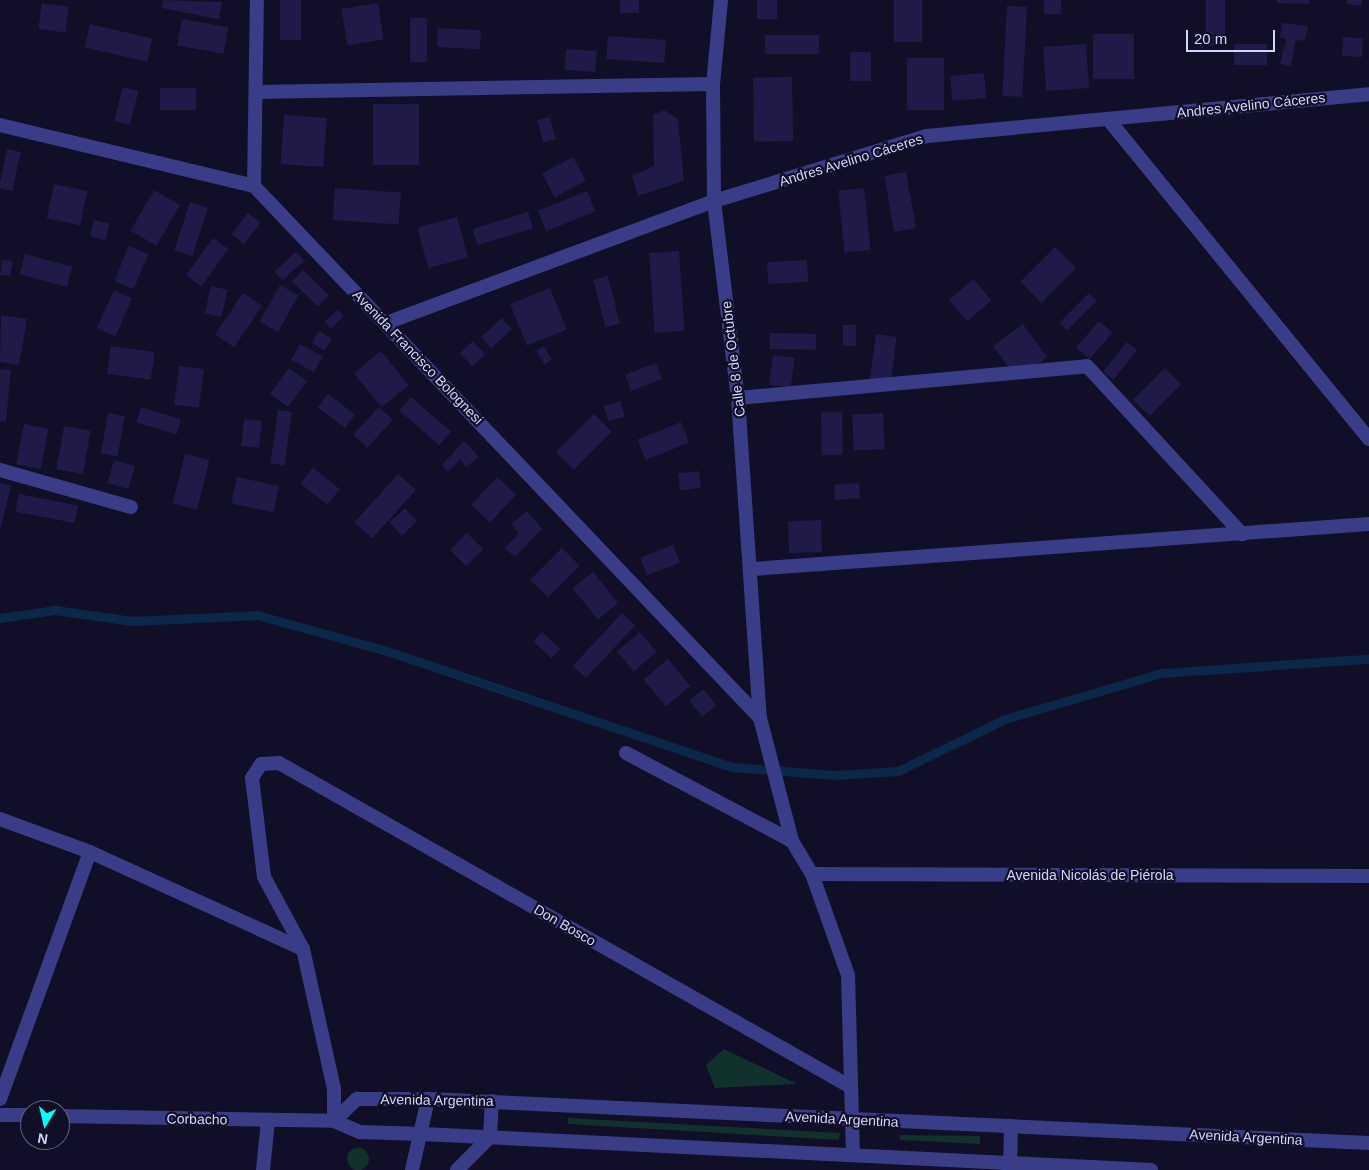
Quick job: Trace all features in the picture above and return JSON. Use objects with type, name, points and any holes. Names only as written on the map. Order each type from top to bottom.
[{"type":"street","points":[[0,125],[254,186],[258,0]]},
{"type":"street","name":"Calle 8 de Octubre","points":[[721,0],[713,84],[714,201],[738,398],[753,570],[761,720],[792,841],[812,874],[848,975],[851,1087],[854,1120],[853,1154]]},
{"type":"street","points":[[256,92],[713,84]]},
{"type":"street","name":"Andres Avelino Cáceres","points":[[386,323],[714,201],[927,136],[1369,94]]},
{"type":"street","points":[[1108,119],[1369,439]]},
{"type":"street","name":"Avenida Francisco Bolognesi","points":[[254,186],[761,720]]},
{"type":"street","points":[[738,398],[1087,366],[1242,534]]},
{"type":"street","points":[[0,470],[131,507]]},
{"type":"street","points":[[753,570],[1369,524]]},
{"type":"street","points":[[626,753],[792,841]]},
{"type":"street","name":"Don Bosco","points":[[303,949],[264,877],[252,778],[260,764],[279,764],[851,1087]]},
{"type":"street","points":[[0,819],[90,852],[303,949],[334,1089],[334,1121],[360,1132],[490,1136],[853,1154],[1010,1166],[1152,1170]]},
{"type":"street","points":[[0,1099],[90,852]]},
{"type":"street","name":"Avenida Nicolás de Piérola","points":[[812,874],[1369,876]]},
{"type":"street","name":"Avenida Argentina","points":[[334,1121],[357,1098],[428,1099],[1369,1143]]},
{"type":"street","points":[[412,1170],[422,1134],[428,1099]]},
{"type":"street","points":[[456,1170],[490,1136],[492,1101]]},
{"type":"street","points":[[0,1115],[20,1116]]},
{"type":"street","name":"Corbacho","points":[[70,1116],[334,1121]]},
{"type":"street","points":[[262,1170],[268,1121]]},
{"type":"street","points":[[1010,1166],[1011,1126]]},
{"type":"green space","points":[[724,1049],[797,1084],[715,1088],[706,1065]]},
{"type":"green space","points":[[568,1118],[840,1133],[839,1140],[568,1124]]},
{"type":"green space","points":[[899,1135],[980,1136],[980,1144],[900,1140]]},
{"type":"green space","points":[[358,1148],[366,1151],[369,1159],[366,1167],[358,1170],[350,1167],[347,1159],[350,1151]]},
{"type":"building","points":[[163,0],[222,2],[219,19],[162,8]]},
{"type":"building","points":[[280,0],[301,0],[301,40],[280,40]]},
{"type":"building","points":[[620,0],[639,0],[639,13],[620,13]]},
{"type":"building","points":[[757,0],[777,0],[777,19],[757,19]]},
{"type":"building","points":[[894,0],[922,0],[922,42],[894,42]]},
{"type":"building","points":[[1044,0],[1061,0],[1061,14],[1044,14]]},
{"type":"building","points":[[1206,0],[1225,0],[1225,46],[1206,46]]},
{"type":"building","points":[[1277,0],[1309,0],[1309,4],[1277,3]]},
{"type":"building","points":[[1347,0],[1362,0],[1361,6],[1347,4]]},
{"type":"building","points":[[42,3],[69,7],[65,33],[38,29]]},
{"type":"building","points":[[378,3],[384,40],[347,45],[341,9]]},
{"type":"building","points":[[1007,6],[1027,7],[1022,97],[1002,96]]},
{"type":"building","points":[[410,18],[427,18],[427,62],[410,62]]},
{"type":"building","points":[[182,19],[228,27],[224,54],[177,46]]},
{"type":"building","points":[[1282,23],[1308,26],[1305,41],[1296,40],[1291,66],[1280,64],[1286,39],[1280,38]]},
{"type":"building","points":[[90,24],[152,38],[147,62],[85,47]]},
{"type":"building","points":[[438,28],[481,30],[480,49],[437,47]]},
{"type":"building","points":[[1093,34],[1134,34],[1134,79],[1093,79]]},
{"type":"building","points":[[765,35],[819,35],[819,54],[765,54]]},
{"type":"building","points":[[608,36],[666,40],[664,63],[606,59]]},
{"type":"building","points":[[1343,37],[1363,38],[1362,57],[1342,56]]},
{"type":"building","points":[[1086,44],[1089,88],[1046,91],[1043,47]]},
{"type":"building","points":[[1234,44],[1267,44],[1267,65],[1234,65]]},
{"type":"building","points":[[566,49],[597,51],[595,72],[565,70]]},
{"type":"building","points":[[850,52],[871,52],[871,81],[850,81]]},
{"type":"building","points":[[907,58],[944,58],[944,110],[907,110]]},
{"type":"building","points":[[984,73],[986,98],[952,101],[950,76]]},
{"type":"building","points":[[792,77],[793,141],[754,142],[753,78]]},
{"type":"building","points":[[123,87],[138,91],[129,125],[114,121]]},
{"type":"building","points":[[160,88],[196,88],[196,110],[160,110]]},
{"type":"building","points":[[373,104],[419,104],[419,165],[373,165]]},
{"type":"building","points":[[664,110],[678,119],[684,181],[638,196],[632,176],[654,166],[653,115]]},
{"type":"building","points":[[284,115],[327,118],[323,167],[281,164]]},
{"type":"building","points":[[550,117],[556,139],[543,143],[537,120]]},
{"type":"building","points":[[7,149],[21,152],[12,191],[0,188]]},
{"type":"building","points":[[573,157],[586,181],[555,197],[542,173]]},
{"type":"building","points":[[906,172],[916,228],[894,232],[884,176]]},
{"type":"building","points":[[54,184],[87,191],[80,225],[47,218]]},
{"type":"building","points":[[335,188],[401,193],[399,225],[333,220]]},
{"type":"building","points":[[864,188],[870,250],[845,252],[838,191]]},
{"type":"building","points":[[154,190],[180,205],[156,246],[130,231]]},
{"type":"building","points":[[587,191],[595,211],[546,231],[538,211]]},
{"type":"building","points":[[190,202],[208,208],[192,256],[174,251]]},
{"type":"building","points":[[528,212],[533,228],[478,245],[473,229]]},
{"type":"building","points":[[248,213],[261,223],[244,244],[231,234]]},
{"type":"building","points":[[457,217],[468,258],[428,268],[417,228]]},
{"type":"building","points":[[94,220],[110,224],[105,240],[90,236]]},
{"type":"building","points":[[213,238],[228,249],[201,286],[186,275]]},
{"type":"building","points":[[129,246],[148,254],[133,289],[114,281]]},
{"type":"building","points":[[1055,247],[1076,268],[1042,303],[1020,282]]},
{"type":"building","points":[[679,251],[685,331],[655,333],[649,253]]},
{"type":"building","points":[[296,252],[304,261],[282,280],[274,271]]},
{"type":"building","points":[[25,254],[72,267],[67,287],[20,274]]},
{"type":"building","points":[[2,260],[13,261],[10,276],[0,275]]},
{"type":"building","points":[[807,260],[808,282],[768,284],[767,262]]},
{"type":"building","points":[[303,270],[329,295],[318,307],[292,282]]},
{"type":"building","points":[[608,276],[620,324],[605,327],[593,280]]},
{"type":"building","points":[[973,279],[991,300],[967,321],[949,300]]},
{"type":"building","points":[[280,285],[298,295],[278,332],[260,322]]},
{"type":"building","points":[[211,286],[228,290],[221,317],[205,313]]},
{"type":"building","points":[[550,288],[567,330],[527,346],[510,304]]},
{"type":"building","points":[[114,290],[132,298],[115,337],[97,328]]},
{"type":"building","points":[[243,293],[262,306],[234,347],[215,334]]},
{"type":"building","points":[[1089,293],[1097,301],[1067,330],[1059,323]]},
{"type":"building","points":[[338,310],[344,317],[330,329],[324,322]]},
{"type":"building","points":[[1,315],[27,319],[19,365],[0,362]]},
{"type":"building","points":[[502,318],[512,329],[491,348],[481,337]]},
{"type":"building","points":[[1099,321],[1113,333],[1090,359],[1076,347]]},
{"type":"building","points":[[1023,324],[1047,357],[1017,379],[993,346]]},
{"type":"building","points":[[843,325],[856,325],[856,346],[843,346]]},
{"type":"building","points":[[319,331],[332,339],[324,351],[312,343]]},
{"type":"building","points":[[770,333],[816,334],[816,350],[770,349]]},
{"type":"building","points":[[876,334],[897,337],[891,381],[870,379]]},
{"type":"building","points":[[473,341],[485,354],[472,366],[460,353]]},
{"type":"building","points":[[1127,342],[1137,350],[1113,380],[1103,372]]},
{"type":"building","points":[[300,344],[323,357],[314,372],[291,360]]},
{"type":"building","points":[[111,346],[155,352],[151,380],[107,374]]},
{"type":"building","points":[[544,346],[552,360],[544,364],[536,350]]},
{"type":"building","points":[[381,351],[409,385],[381,407],[354,373]]},
{"type":"building","points":[[773,355],[795,358],[791,388],[769,385]]},
{"type":"building","points":[[656,363],[662,379],[631,391],[625,375]]},
{"type":"building","points":[[179,366],[204,369],[199,408],[174,405]]},
{"type":"building","points":[[289,368],[307,381],[288,407],[270,394]]},
{"type":"building","points":[[1165,368],[1181,384],[1149,416],[1133,400]]},
{"type":"building","points":[[0,369],[11,370],[6,422],[0,421]]},
{"type":"building","points":[[328,394],[355,414],[345,428],[318,408]]},
{"type":"building","points":[[411,397],[451,432],[439,445],[399,411]]},
{"type":"building","points":[[620,401],[625,416],[609,421],[604,406]]},
{"type":"building","points":[[141,407],[181,419],[176,435],[136,422]]},
{"type":"building","points":[[379,407],[393,420],[367,448],[353,435]]},
{"type":"building","points":[[278,410],[292,412],[284,465],[270,463]]},
{"type":"building","points":[[821,412],[842,412],[843,455],[822,455]]},
{"type":"building","points":[[108,413],[125,416],[118,456],[101,453]]},
{"type":"building","points":[[883,413],[885,449],[854,451],[852,415]]},
{"type":"building","points":[[594,414],[612,432],[573,470],[556,452]]},
{"type":"building","points":[[244,419],[262,421],[259,448],[241,446]]},
{"type":"building","points":[[681,422],[689,442],[646,460],[637,440]]},
{"type":"building","points":[[24,424],[49,429],[41,469],[16,464]]},
{"type":"building","points":[[64,426],[91,431],[83,474],[56,469]]},
{"type":"building","points":[[464,441],[479,457],[466,467],[460,459],[448,472],[442,465]]},
{"type":"building","points":[[185,454],[209,460],[197,510],[173,503]]},
{"type":"building","points":[[114,460],[135,466],[129,489],[107,483]]},
{"type":"building","points":[[313,468],[340,489],[327,505],[301,484]]},
{"type":"building","points":[[699,471],[701,488],[680,490],[678,474]]},
{"type":"building","points":[[398,474],[416,490],[372,538],[355,522]]},
{"type":"building","points":[[237,477],[279,486],[273,512],[231,503]]},
{"type":"building","points":[[497,477],[516,495],[490,523],[471,505]]},
{"type":"building","points":[[0,483],[11,486],[1,527],[0,527]]},
{"type":"building","points":[[859,483],[860,498],[835,500],[834,485]]},
{"type":"building","points":[[19,494],[78,505],[74,523],[16,512]]},
{"type":"building","points":[[405,508],[417,521],[402,535],[390,522]]},
{"type":"building","points":[[527,511],[542,529],[515,557],[505,548],[519,533],[511,524]]},
{"type":"building","points":[[821,520],[822,552],[789,553],[788,521]]},
{"type":"building","points":[[467,533],[483,549],[466,566],[450,550]]},
{"type":"building","points":[[673,545],[680,563],[647,575],[640,558]]},
{"type":"building","points":[[562,548],[580,566],[548,597],[530,580]]},
{"type":"building","points":[[593,572],[618,603],[598,619],[573,588]]},
{"type":"building","points":[[622,613],[635,625],[586,678],[573,666]]},
{"type":"building","points":[[542,632],[560,649],[551,659],[533,642]]},
{"type":"building","points":[[640,632],[657,652],[634,671],[617,651]]},
{"type":"building","points":[[668,659],[690,686],[666,706],[643,680]]},
{"type":"building","points":[[703,689],[716,705],[702,717],[689,700]]},
{"type":"waterway","points":[[0,618],[55,610],[132,621],[257,615],[384,650],[732,767],[834,775],[898,771],[1005,719],[1161,673],[1369,659]]}]
